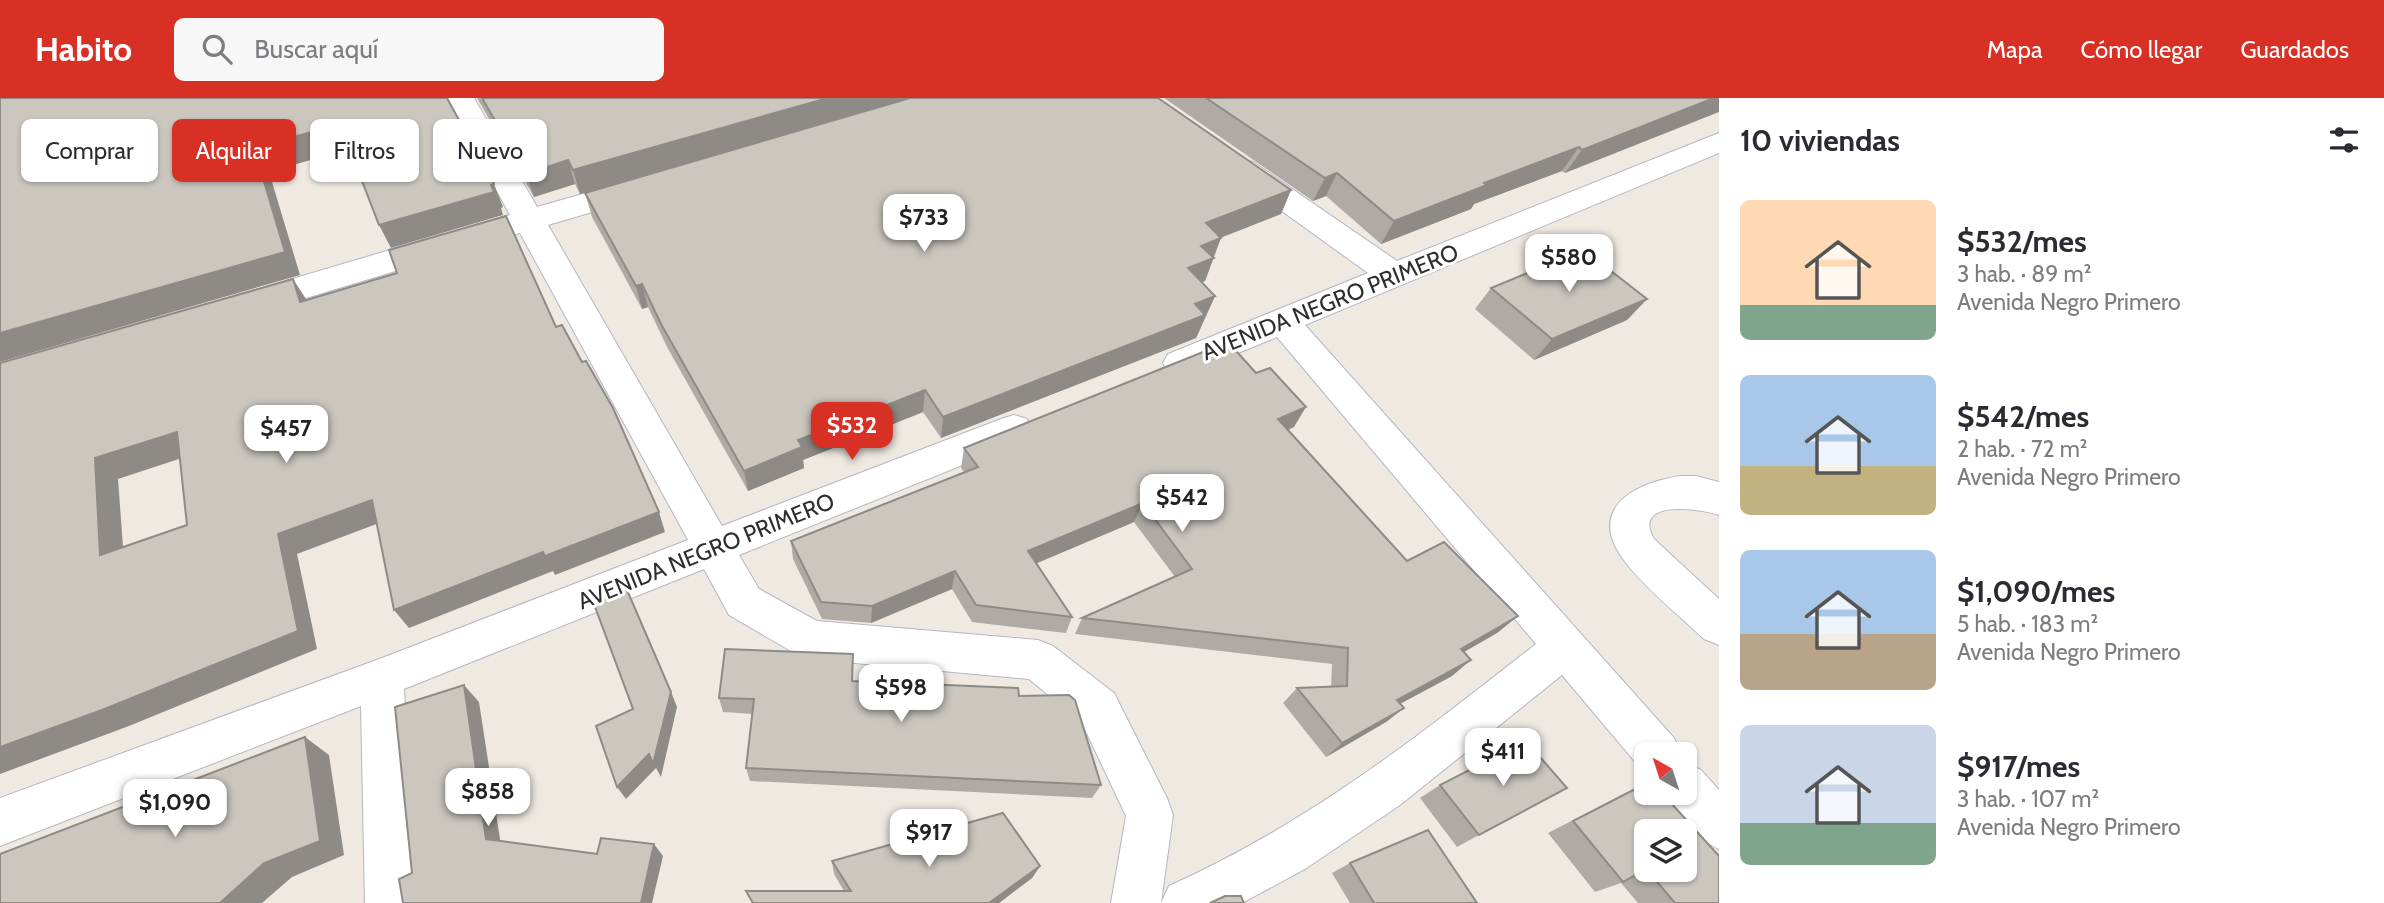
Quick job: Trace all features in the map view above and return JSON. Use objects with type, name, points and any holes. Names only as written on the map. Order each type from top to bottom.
[{"type":"street","points":[[460,98],[744,602],[811,640],[1038,660],[1098,708],[1150,815],[1136,903]]},
{"type":"street","name":"AVENIDA NEGRO PRIMERO","points":[[1154,374],[1719,142]]},
{"type":"street","points":[[1219,152],[1395,276]]},
{"type":"street","points":[[225,311],[673,178]]},
{"type":"street","points":[[1283,322],[1647,742]]},
{"type":"street","name":"AVENIDA NEGRO PRIMERO","points":[[0,822],[382,678],[1050,415]]},
{"type":"street","points":[[1719,499],[1699,491],[1671,492],[1639,506],[1632,514],[1629,525],[1632,538],[1640,551],[1719,626]]},
{"type":"street","points":[[1186,903],[1275,859],[1361,806],[1564,647]]},
{"type":"street","points":[[382,678],[390,903]]},
{"type":"street","points":[[1698,801],[1719,825]]},
{"type":"building","points":[[0,98],[447,98],[458,119],[433,119],[433,182],[494,184],[491,185],[494,192],[379,225],[362,182],[419,182],[419,119],[310,119],[310,132],[296,136],[296,119],[172,119],[172,182],[264,182],[285,252],[0,333]]},
{"type":"building","points":[[482,98],[828,98],[573,170],[568,160],[547,167],[547,119],[494,119]]},
{"type":"building","points":[[910,98],[1158,98],[1291,190],[1206,223],[1221,238],[1201,246],[1214,258],[1188,268],[1215,296],[1195,304],[1205,315],[943,417],[925,390],[798,440],[802,447],[744,471],[661,324],[642,284],[636,286],[585,193]]},
{"type":"building","points":[[1206,98],[1714,98],[1582,150],[1579,147],[1484,183],[1487,185],[1394,221],[1337,173],[1325,178]]},
{"type":"building","points":[[506,216],[556,327],[562,325],[582,362],[586,361],[613,408],[659,512],[545,556],[543,552],[394,610],[372,500],[278,534],[298,631],[102,710],[0,747],[0,363],[293,279],[300,302],[397,273],[389,250]],"holes":[[[177,432],[187,525],[100,555],[95,458]]]},
{"type":"building","points":[[1584,250],[1647,299],[1552,339],[1491,288]]},
{"type":"building","points":[[1228,342],[1256,373],[1270,368],[1306,407],[1278,419],[1407,561],[1444,542],[1518,616],[1461,649],[1471,660],[1397,700],[1404,708],[1342,743],[1297,688],[1347,686],[1348,648],[1082,618],[1192,569],[1143,503],[1028,551],[1072,617],[976,605],[955,571],[872,606],[821,602],[791,541],[978,467],[964,448]]},
{"type":"building","points":[[624,583],[671,692],[653,764],[649,754],[617,787],[596,726],[633,709],[591,596]]},
{"type":"building","points":[[725,649],[853,654],[852,681],[1018,688],[1019,696],[1069,695],[1075,700],[1101,785],[746,768],[754,699],[719,698]]},
{"type":"building","points":[[464,685],[486,839],[597,854],[601,838],[654,844],[641,903],[403,903],[399,879],[412,873],[395,707]]},
{"type":"building","points":[[305,737],[320,841],[264,863],[220,903],[0,903],[0,854]]},
{"type":"building","points":[[1526,741],[1567,788],[1479,835],[1440,785]]},
{"type":"building","points":[[1634,790],[1634,805],[1673,805],[1686,819],[1634,819],[1634,876],[1623,882],[1573,821]]},
{"type":"building","points":[[1003,813],[1040,866],[989,903],[753,903],[746,891],[851,891],[832,861]]},
{"type":"building","points":[[1428,830],[1477,903],[1374,903],[1350,863]]},
{"type":"building","points":[[1697,832],[1719,856],[1719,903],[1675,903],[1657,882],[1697,882]]},
{"type":"building","points":[[1225,896],[1241,896],[1244,903],[1210,903]]}]
